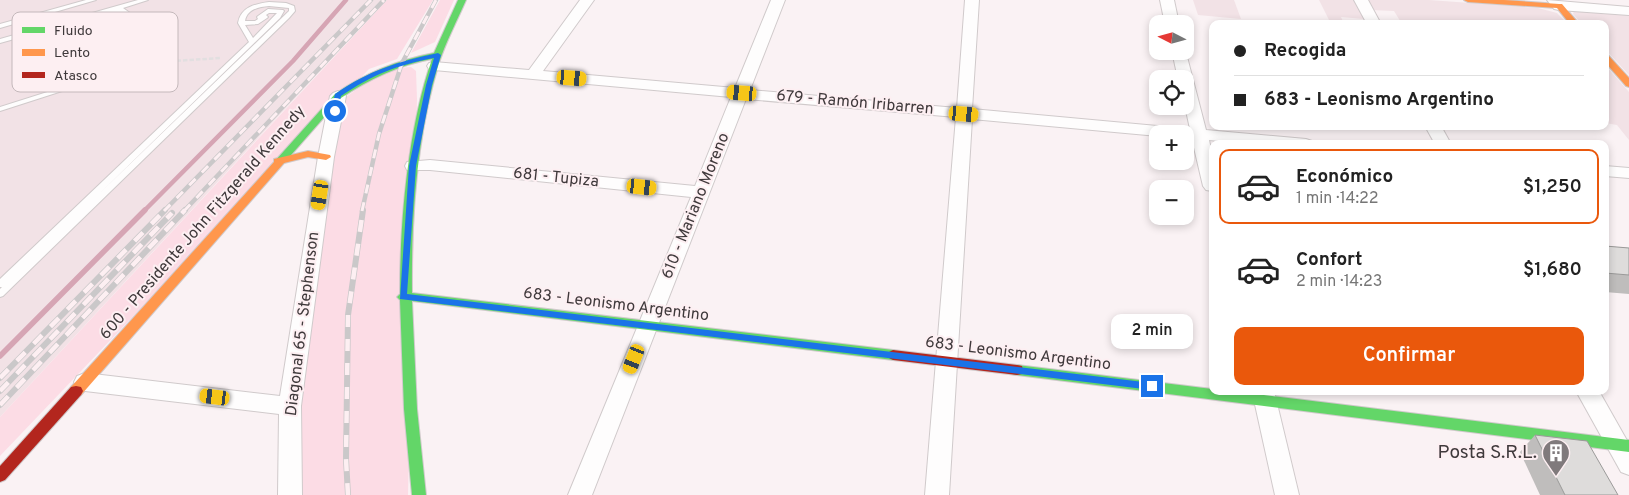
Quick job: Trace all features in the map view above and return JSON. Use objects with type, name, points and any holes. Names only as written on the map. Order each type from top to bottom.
[{"type":"street","points":[[419,495],[409,415],[403,297],[413,166],[436,61],[462,0]]},
{"type":"street","points":[[534,74],[587,0]]},
{"type":"street","name":"610 - Mariano Moreno","points":[[580,495],[778,0]]},
{"type":"street","points":[[936,495],[972,0]]},
{"type":"street","points":[[1166,0],[1170,15]]},
{"type":"street","points":[[1361,0],[1372,20]]},
{"type":"street","points":[[1468,0],[1556,3],[1629,11]]},
{"type":"street","points":[[1556,3],[1571,20]]},
{"type":"street","name":"600 - Presidente John Fitzgerald Kennedy","points":[[0,476],[86,382],[278,161],[338,96],[361,79],[389,67],[418,58],[436,61]]},
{"type":"street","points":[[1181,60],[1209,173]]},
{"type":"street","name":"679 - Ramón Iribarren","points":[[436,61],[534,74],[1264,140]]},
{"type":"street","points":[[1609,62],[1629,84]]},
{"type":"street","name":"Diagonal 65 - Stephenson","points":[[290,495],[290,406],[326,157],[338,96]]},
{"type":"street","points":[[278,161],[303,154],[316,154],[326,157]]},
{"type":"street","name":"681 - Tupiza","points":[[413,166],[430,165],[700,192]]},
{"type":"street","points":[[1609,171],[1629,173]]},
{"type":"street","name":"683 - Leonismo Argentino","points":[[403,297],[431,298],[945,361],[1209,390]]},
{"type":"street","points":[[86,382],[290,406]]},
{"type":"street","points":[[1589,395],[1623,446],[1629,465]]},
{"type":"street","points":[[1264,396],[1287,495]]},
{"type":"street","name":"683 - Leonismo Argentino","points":[[1264,396],[1623,446]]},
{"type":"lane","points":[[50,12],[93,0]]},
{"type":"lane","points":[[102,12],[144,0]]},
{"type":"lane","points":[[0,293],[288,17],[293,9],[290,5],[281,3],[259,6],[242,14],[241,24],[252,42]]},
{"type":"lane","points":[[105,11],[122,10],[125,12]]},
{"type":"lane","points":[[0,284],[241,53],[278,17],[281,11],[268,11],[260,17],[265,17],[256,23],[241,24]]},
{"type":"lane","points":[[0,109],[53,92]]},
{"type":"path","points":[[178,61],[221,58],[241,53]]},
{"type":"shaded area","points":[[0,0],[386,0],[0,417]]},
{"type":"shaded area","points":[[387,0],[433,0],[397,59],[369,69],[0,456],[0,417]]},
{"type":"shaded area","points":[[440,0],[454,0],[435,42],[411,53]]},
{"type":"shaded area","points":[[1193,0],[1234,0],[1241,19],[1198,15]]},
{"type":"shaded area","points":[[1319,0],[1354,0],[1364,19],[1341,17],[1342,20],[1329,20]]},
{"type":"shaded area","points":[[1366,0],[1429,0],[1538,8],[1557,13],[1564,20],[1400,20],[1394,11],[1371,10]]},
{"type":"shaded area","points":[[1574,11],[1629,14],[1629,75],[1609,53],[1609,20],[1578,20],[1573,14]]},
{"type":"shaded area","points":[[411,67],[416,71],[417,99],[408,495],[302,495],[300,408],[325,212],[345,98],[368,82],[385,74],[394,70]]},
{"type":"shaded area","points":[[1609,70],[1629,92],[1629,140],[1617,125],[1609,124]]},
{"type":"building","points":[[1609,246],[1629,248],[1629,275],[1609,273]]},
{"type":"building","points":[[1535,435],[1587,441],[1618,495],[1565,495]]},
{"type":"waterway","points":[[144,211],[293,61],[346,0]]},
{"type":"waterway","points":[[0,356],[145,210]]},
{"type":"railway","points":[[164,211],[371,0]]},
{"type":"railway","points":[[184,211],[384,0]]},
{"type":"railway","points":[[362,211],[379,134],[402,63],[436,0]]},
{"type":"railway","points":[[0,378],[165,210]]},
{"type":"railway","points":[[0,405],[185,210]]},
{"type":"railway","points":[[348,495],[346,459],[348,315],[363,210]]},
{"type":"railway","points":[[0,391],[172,213]]},
{"type":"traffic: fast","points":[[419,495],[406,323],[407,238],[410,195],[426,96],[435,63],[462,0]]},
{"type":"traffic: fast","points":[[280,161],[338,96],[349,88],[373,75],[398,65],[438,55]]},
{"type":"traffic: fast","points":[[403,297],[422,297],[893,355]]},
{"type":"traffic: fast","points":[[1017,370],[1209,394]]},
{"type":"traffic: fast","points":[[1218,395],[1629,446]]},
{"type":"traffic: slow","points":[[1468,0],[1559,6],[1571,20]]},
{"type":"traffic: slow","points":[[1609,62],[1629,84]]},
{"type":"traffic: slow","points":[[278,161],[308,154],[326,157]]},
{"type":"traffic: slow","points":[[76,391],[280,161]]},
{"type":"traffic: jam","points":[[893,355],[1017,370]]},
{"type":"traffic: jam","points":[[0,476],[76,391]]},
{"type":"place","name":"Posta S.R.L.","points":[[1556,477]]},
{"type":"route","points":[[335,111],[338,96],[361,79],[402,62],[438,55],[429,85],[413,166],[405,248],[403,297],[422,297],[1152,386]]}]
